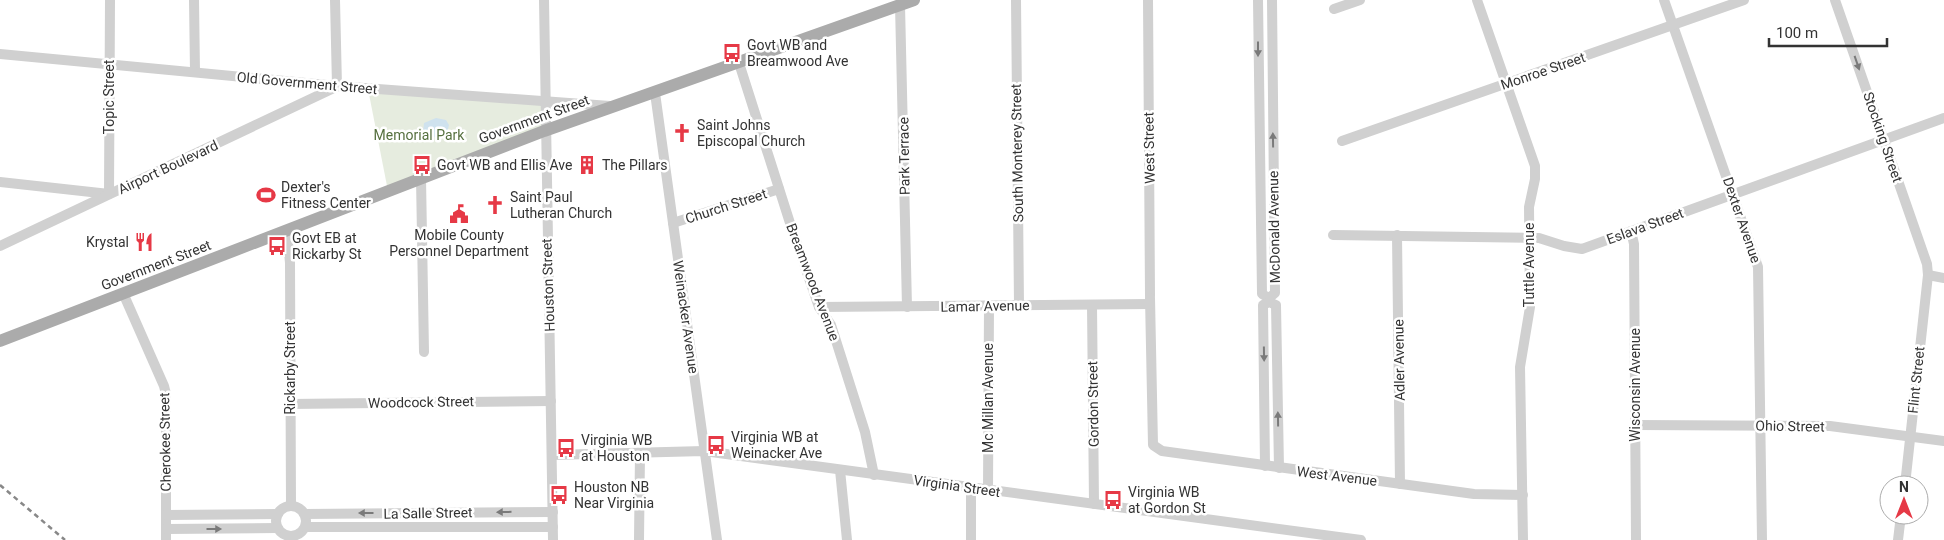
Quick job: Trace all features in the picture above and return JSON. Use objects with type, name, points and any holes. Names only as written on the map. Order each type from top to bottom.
[{"type":"main road","name":"Government Street","points":[[0,341],[544,131],[914,0]]},
{"type":"street","name":"Topic Street","points":[[109,194],[110,0]]},
{"type":"street","points":[[194,0],[194,72]]},
{"type":"street","points":[[335,0],[336,86]]},
{"type":"street","name":"Houston Street","points":[[544,0],[544,131],[553,540]]},
{"type":"street","name":"South Monterey Street","points":[[1016,0],[1019,305]]},
{"type":"street","name":"West Street","points":[[1148,0],[1153,445]]},
{"type":"street","name":"McDonald Avenue","points":[[1258,0],[1262,294],[1269,298],[1275,293],[1272,0]]},
{"type":"street","points":[[1334,9],[1360,0]]},
{"type":"street","name":"Tuttle Avenue","points":[[1477,0],[1535,166],[1535,179],[1529,207],[1530,307],[1520,367],[1523,540]]},
{"type":"street","name":"Dexter Avenue","points":[[1664,0],[1733,194],[1760,278],[1762,540]]},
{"type":"street","name":"Monroe Street","points":[[1342,142],[1744,0]]},
{"type":"street","name":"Stocking Street","points":[[1835,0],[1927,264],[1928,275]]},
{"type":"street","name":"Park Terrace","points":[[900,5],[907,306]]},
{"type":"street","name":"Old Government Street","points":[[0,54],[336,86],[614,106]]},
{"type":"street","name":"Breamwood Avenue","points":[[739,62],[819,307],[831,326],[865,432],[874,475]]},
{"type":"street","name":"Airport Boulevard","points":[[0,246],[336,86]]},
{"type":"street","name":"Weinacker Avenue","points":[[655,93],[717,540]]},
{"type":"street","name":"Eslava Street","points":[[1333,235],[1539,238],[1564,246],[1582,248],[1944,118]]},
{"type":"street","points":[[421,178],[424,352]]},
{"type":"street","points":[[0,182],[109,194]]},
{"type":"street","name":"Church Street","points":[[673,223],[779,188]]},
{"type":"street","name":"Rickarby Street","points":[[287,230],[291,506]]},
{"type":"street","name":"Wisconsin Avenue","points":[[1631,231],[1634,244],[1636,540]]},
{"type":"street","name":"Adler Avenue","points":[[1397,235],[1400,484]]},
{"type":"street","points":[[1928,275],[1944,278]]},
{"type":"street","name":"Flint Street","points":[[1906,475],[1928,275]]},
{"type":"street","name":"Cherokee Street","points":[[123,293],[164,386],[166,540]]},
{"type":"street","name":"Lamar Avenue","points":[[819,307],[1092,305],[1150,299]]},
{"type":"street","name":"McDonald Avenue","points":[[1265,466],[1263,305],[1269,302],[1276,305],[1278,468]]},
{"type":"street","name":"Gordon Street","points":[[1092,305],[1094,504]]},
{"type":"street","name":"Mc Millan Avenue","points":[[988,306],[988,490]]},
{"type":"street","name":"Woodcock Street","points":[[290,404],[551,400]]},
{"type":"street","name":"Ohio Street","points":[[1636,425],[1830,426],[1944,441]]},
{"type":"street","name":"West Avenue","points":[[1153,445],[1162,451],[1278,468],[1474,494],[1523,495]]},
{"type":"street","name":"Virginia Street","points":[[552,455],[704,450],[874,475],[1361,540]]},
{"type":"street","points":[[639,540],[640,452]]},
{"type":"street","points":[[840,470],[847,540]]},
{"type":"street","points":[[971,540],[972,488]]},
{"type":"street","points":[[291,506],[299,508],[304,514],[305,527],[292,538],[278,528],[276,521],[278,514],[284,508],[291,506]]},
{"type":"street","name":"La Salle Street","points":[[304,514],[553,512]]},
{"type":"street","points":[[414,513],[415,527]]},
{"type":"street","points":[[166,515],[278,514]]},
{"type":"street","points":[[1898,540],[1900,525]]},
{"type":"street","name":"La Salle Street","points":[[305,527],[553,526]]},
{"type":"street","points":[[166,529],[278,528]]},
{"type":"green space","name":"Memorial Park","points":[[368,89],[545,102],[544,131],[388,191]]},
{"type":"water","points":[[436,118],[446,120],[449,125],[447,133],[438,137],[432,137],[423,132],[424,123]]},
{"type":"railway","points":[[0,485],[65,540]]},
{"type":"place","name":"Govt WB and Breamwood Ave","points":[[732,53]]},
{"type":"place","name":"Saint Johns Episcopal Church","points":[[682,133]]},
{"type":"place","name":"Govt WB and Ellis Ave","points":[[422,165]]},
{"type":"place","name":"The Pillars","points":[[587,165]]},
{"type":"place","name":"Dexter's Fitness Center","points":[[266,195]]},
{"type":"place","name":"Saint Paul Lutheran Church","points":[[495,205]]},
{"type":"place","name":"Mobile County Personnel Department","points":[[459,214]]},
{"type":"place","name":"Krystal","points":[[144,242]]},
{"type":"place","name":"Govt EB at Rickarby St","points":[[277,246]]},
{"type":"place","name":"Virginia WB at Weinacker Ave","points":[[716,445]]},
{"type":"place","name":"Virginia WB at Houston","points":[[566,448]]},
{"type":"place","name":"Houston NB Near Virginia","points":[[559,495]]},
{"type":"place","name":"Virginia WB at Gordon St","points":[[1113,500]]}]
